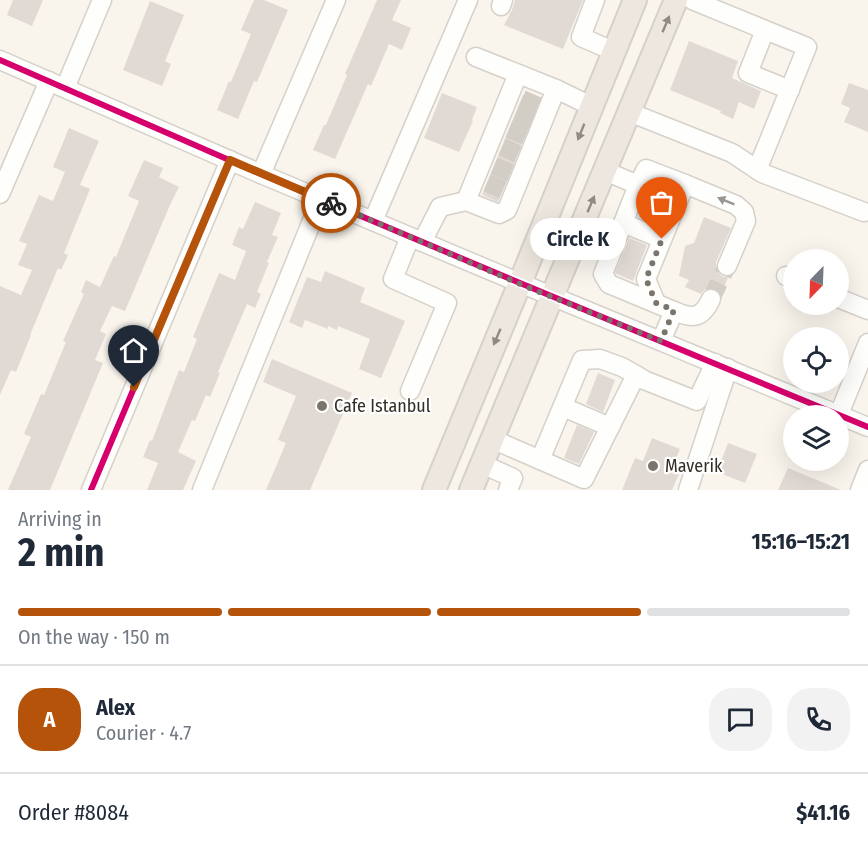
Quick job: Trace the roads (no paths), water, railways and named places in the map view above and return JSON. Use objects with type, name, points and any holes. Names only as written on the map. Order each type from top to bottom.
[{"type":"main road","points":[[434,490],[634,0]]},
{"type":"main road","points":[[471,490],[675,0]]},
{"type":"street","points":[[0,194],[102,0]]},
{"type":"street","points":[[261,174],[336,0]]},
{"type":"street","points":[[373,221],[468,0]]},
{"type":"street","points":[[596,0],[581,37],[613,51]]},
{"type":"street","points":[[692,0],[807,47],[757,170]]},
{"type":"street","points":[[765,30],[748,73],[790,90]]},
{"type":"street","points":[[476,57],[591,106]]},
{"type":"street","points":[[0,60],[520,284],[816,405]]},
{"type":"street","points":[[493,186],[523,117],[518,74]]},
{"type":"street","points":[[410,391],[447,303],[393,279],[416,239],[440,207],[493,186],[523,117],[556,90]]},
{"type":"street","points":[[629,112],[732,153],[762,173],[864,213]]},
{"type":"street","points":[[91,490],[230,160]]},
{"type":"street","points":[[711,299],[706,310],[700,315],[686,316],[609,284],[603,273],[646,169],[736,206],[744,212],[746,221],[727,266]]},
{"type":"street","points":[[605,171],[638,185]]},
{"type":"street","points":[[656,303],[646,279],[684,184]]},
{"type":"street","points":[[202,490],[321,199]]},
{"type":"street","points":[[623,223],[662,239]]},
{"type":"street","points":[[849,302],[868,310]]},
{"type":"street","points":[[661,341],[674,310]]},
{"type":"street","points":[[842,405],[868,343]]},
{"type":"street","points":[[540,460],[582,360],[600,359],[644,380],[697,400],[721,366]]},
{"type":"street","points":[[688,490],[721,366]]},
{"type":"street","points":[[492,439],[584,479],[636,375]]},
{"type":"street","points":[[563,406],[610,427]]},
{"type":"street","points":[[849,419],[868,427]]},
{"type":"street","points":[[482,464],[513,478],[508,490]]},
{"type":"street","points":[[860,490],[868,470]]},
{"type":"tunnel","points":[[522,99],[538,106]]},
{"type":"tunnel","points":[[516,113],[533,120]]},
{"type":"tunnel","points":[[509,129],[526,136]]},
{"type":"tunnel","points":[[502,147],[518,154]]},
{"type":"tunnel","points":[[494,166],[511,173]]},
{"type":"tunnel","points":[[487,183],[503,190]]},
{"type":"tunnel","points":[[711,299],[727,266]]},
{"type":"place","name":"Circle K","points":[[662,239]]},
{"type":"place","name":"Cafe Istanbul","points":[[322,406]]},
{"type":"place","name":"Maverik","points":[[653,466]]}]
